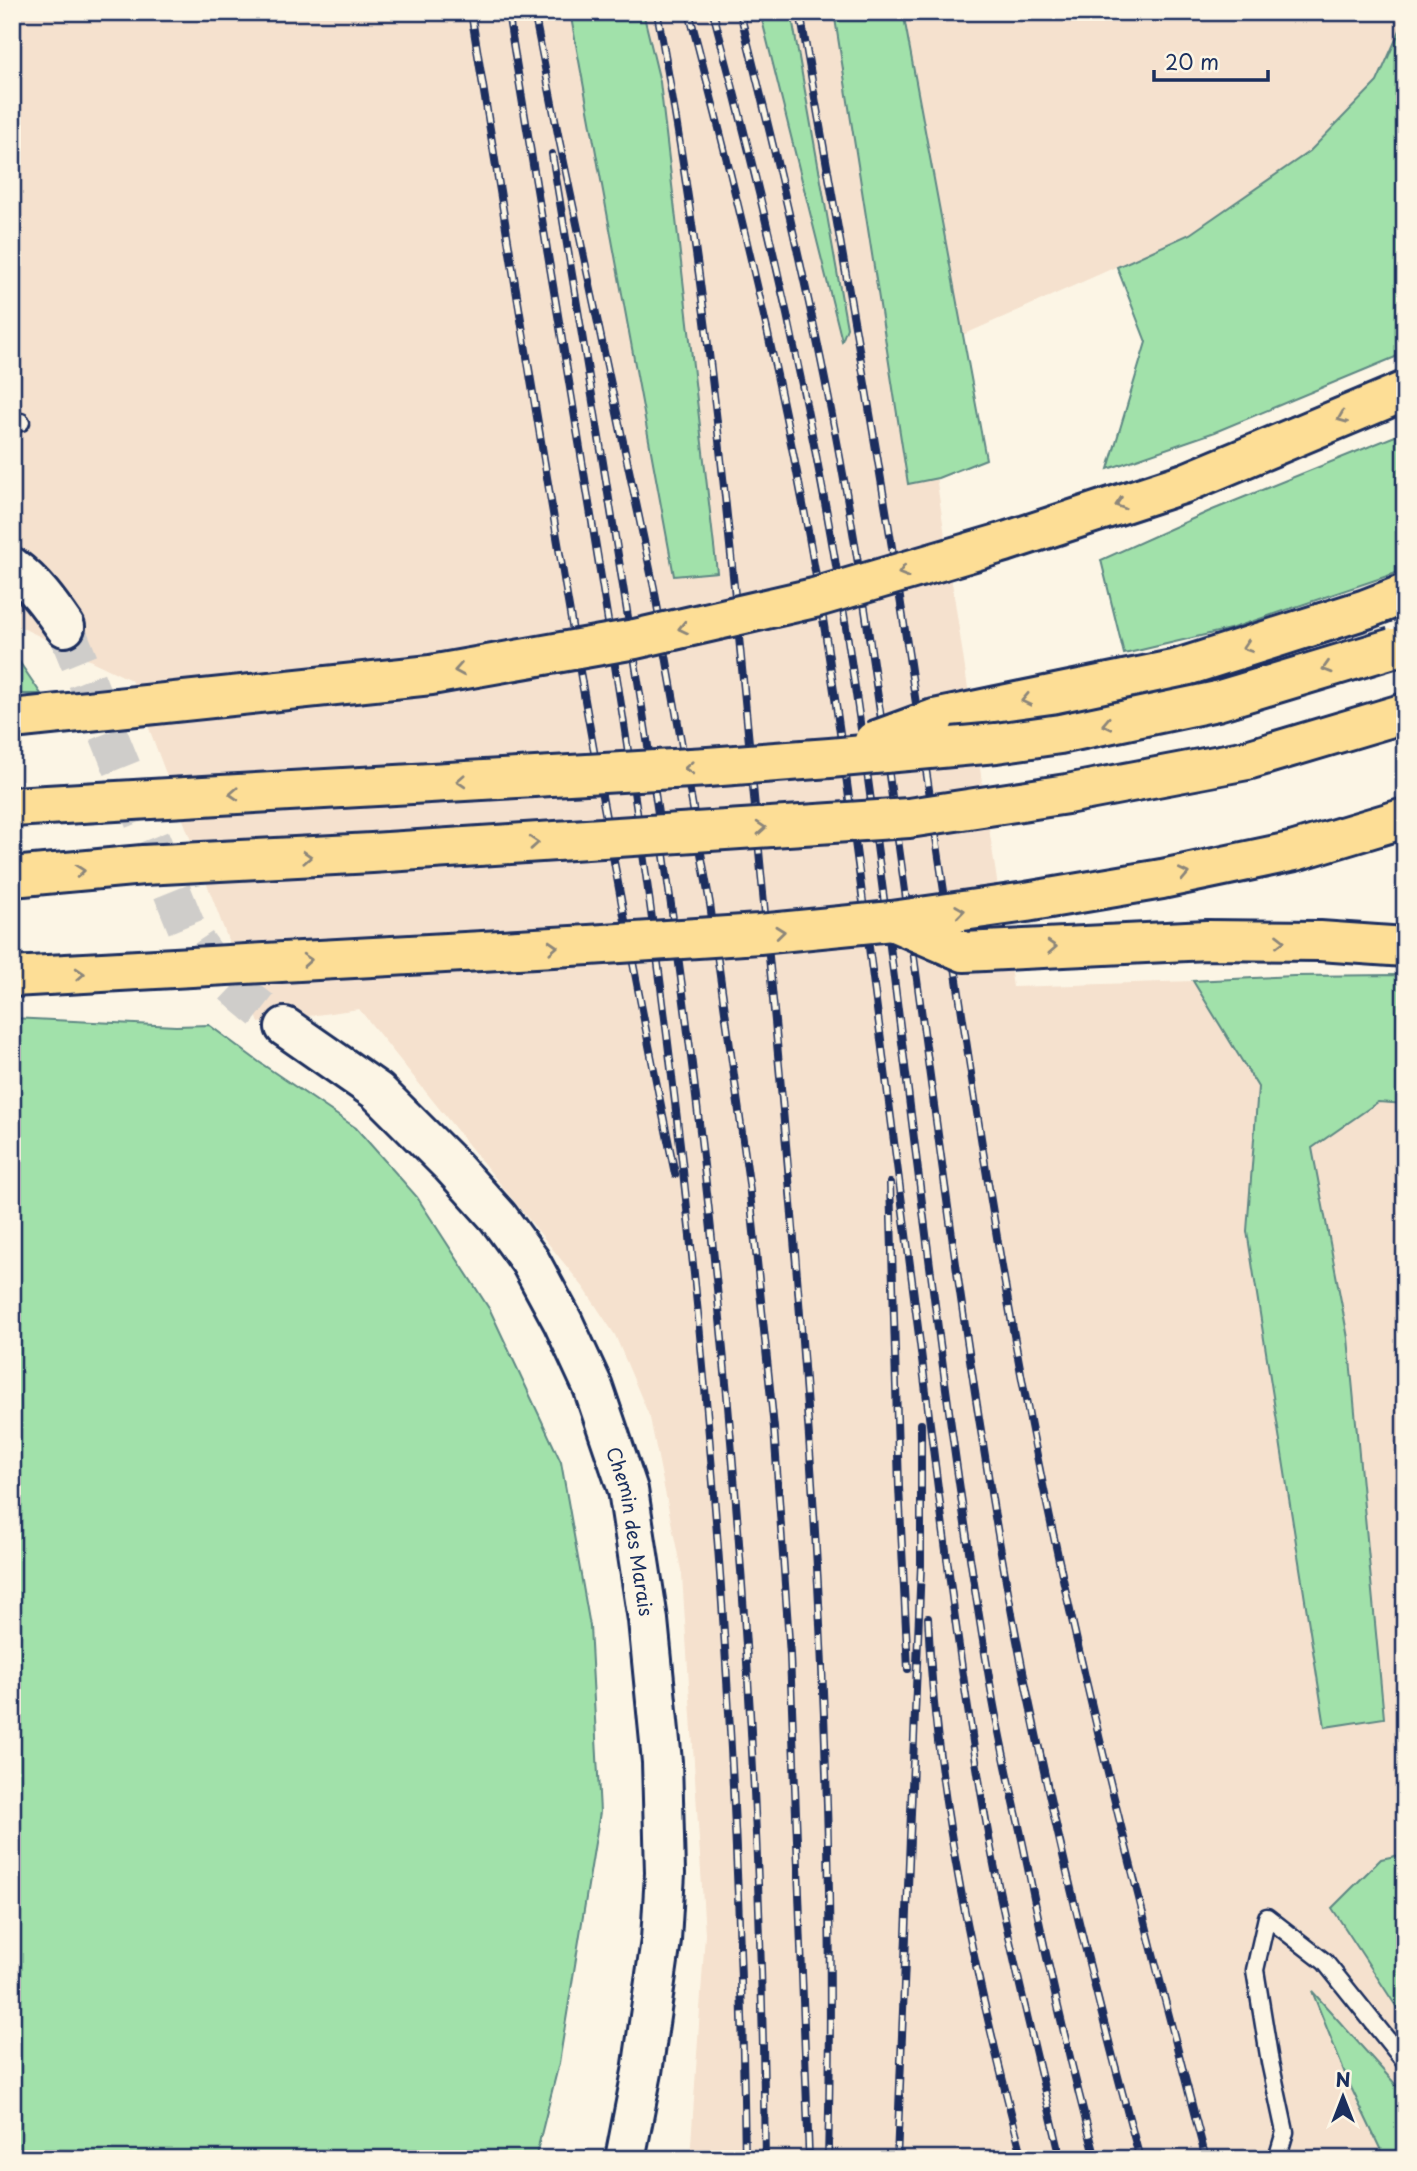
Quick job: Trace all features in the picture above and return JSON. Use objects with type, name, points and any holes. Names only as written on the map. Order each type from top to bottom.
[{"type":"main road","points":[[12,719],[431,675],[635,639],[814,598],[1005,542],[1185,483],[1405,391]]},
{"type":"main road","points":[[830,758],[934,719],[1177,669],[1405,594]]},
{"type":"main road","points":[[12,807],[830,758],[1060,734],[1217,701],[1399,646]]},
{"type":"main road","points":[[12,877],[143,865],[909,818],[1067,794],[1247,760],[1405,713]]},
{"type":"main road","points":[[12,977],[589,945],[759,934],[892,921],[1026,902],[1175,876],[1295,851],[1405,818]]},
{"type":"main road","points":[[892,921],[964,952],[1207,940],[1320,941],[1405,947]]},
{"type":"street","points":[[12,568],[28,579],[46,599],[65,627]]},
{"type":"street","name":"Chemin des Marais","points":[[285,1027],[377,1091],[451,1165],[498,1217],[530,1261],[563,1322],[593,1387],[628,1490],[648,1620],[662,1762],[665,1873],[661,1940],[642,2072],[625,2159]]},
{"type":"lane","points":[[1277,2159],[1285,2132],[1255,1970],[1267,1917],[1325,1962],[1405,2062]]},
{"type":"shaded area","points":[[12,12],[866,12],[1013,987],[1193,981],[1291,1141],[1378,1102],[1405,1104],[1405,2159],[690,2159],[705,1934],[682,1575],[650,1418],[615,1335],[584,1288],[359,1009],[259,1023],[131,680],[12,623]]},
{"type":"shaded area","points":[[898,12],[1405,12],[1405,19],[1377,82],[1310,151],[1190,234],[956,338]]},
{"type":"green space","points":[[570,12],[643,12],[660,82],[717,572],[674,576]]},
{"type":"green space","points":[[760,12],[791,12],[847,328],[842,341]]},
{"type":"green space","points":[[834,12],[903,12],[986,459],[938,478],[908,484]]},
{"type":"green space","points":[[1405,19],[1405,353],[1215,432],[1108,469],[1146,342],[1117,267],[1190,234],[1310,151],[1377,82]]},
{"type":"green space","points":[[1405,432],[1405,570],[1230,629],[1124,654],[1101,560],[1210,511]]},
{"type":"green space","points":[[12,651],[41,694],[12,694]]},
{"type":"green space","points":[[1395,975],[1405,977],[1405,1104],[1378,1102],[1312,1148],[1348,1338],[1384,1718],[1325,1727],[1247,1231],[1258,1087],[1193,981]]},
{"type":"green space","points":[[12,1018],[176,1026],[209,1025],[356,1128],[417,1197],[490,1310],[561,1462],[590,1626],[600,1812],[559,2063],[535,2159],[12,2159]]},
{"type":"green space","points":[[1405,1854],[1405,2020],[1332,1908],[1381,1859]]},
{"type":"green space","points":[[1312,1991],[1405,2095],[1405,2159],[1385,2159],[1348,2081]]},
{"type":"tunnel","points":[[65,627],[187,928],[218,971],[285,1027]]},
{"type":"railway","points":[[471,12],[592,739],[675,1174]]},
{"type":"railway","points":[[508,12],[633,785],[684,1182],[711,1461],[731,1739],[745,2159]]},
{"type":"railway","points":[[534,12],[654,588],[710,904],[749,1183],[774,1428],[790,1655],[809,2159]]},
{"type":"railway","points":[[657,12],[692,226],[719,441],[776,1032],[803,1353],[814,1514],[828,1837],[828,2159]]},
{"type":"railway","points":[[689,12],[766,326],[814,564],[858,859],[942,1524],[974,1751],[1003,1911],[1061,2159]]},
{"type":"railway","points":[[713,12],[789,321],[834,555],[866,764],[950,1417],[989,1677],[1049,1966],[1096,2159]]},
{"type":"railway","points":[[740,12],[803,274],[854,538],[894,807],[948,1211],[1012,1614],[1070,1887],[1140,2159]]},
{"type":"railway","points":[[800,12],[887,516],[985,1165],[1012,1324],[1076,1639],[1206,2159]]},
{"type":"railway","points":[[552,154],[653,780],[703,1157],[728,1407],[747,1657],[759,1908],[765,2159]]},
{"type":"railway","points":[[890,1183],[899,1487],[908,1669]]},
{"type":"railway","points":[[897,2159],[921,1565],[921,1424]]},
{"type":"railway","points":[[928,1618],[932,1687],[949,1823],[974,1958],[1023,2159]]}]
